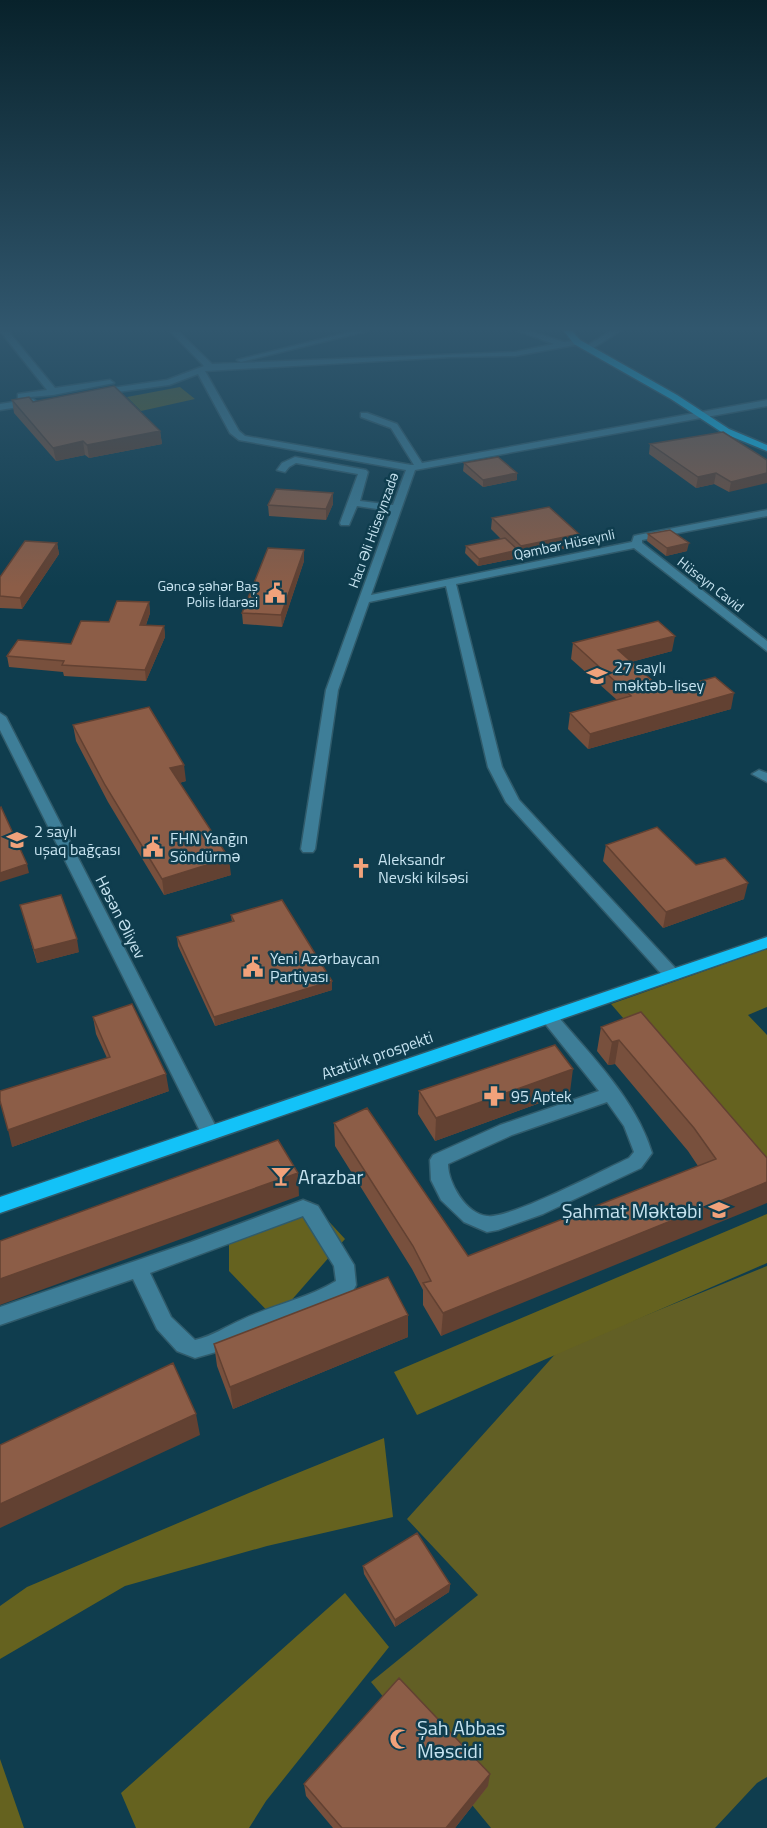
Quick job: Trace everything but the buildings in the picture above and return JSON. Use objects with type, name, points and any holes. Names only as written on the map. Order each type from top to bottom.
[{"type":"main road","points":[[701,417],[726,431],[767,448]]},
{"type":"main road","name":"Atatürk prospekti","points":[[0,1205],[767,942]]},
{"type":"street","points":[[227,416],[235,433],[242,438],[416,468]]},
{"type":"street","points":[[367,416],[394,426],[416,468]]},
{"type":"street","name":"Hacı Əli Hüseynzadə","points":[[308,849],[332,690],[397,508],[416,468],[704,416]]},
{"type":"street","points":[[282,470],[285,465],[295,460],[361,471],[363,474],[345,523]]},
{"type":"street","points":[[354,503],[397,508]]},
{"type":"street","name":"Qəmbər Hüseynli","points":[[363,600],[636,544],[638,538],[767,513]]},
{"type":"street","name":"Hüseyn Cavid","points":[[636,544],[767,647]]},
{"type":"street","points":[[450,582],[495,767],[513,802],[672,975]]},
{"type":"street","name":"Həsən Əliyev","points":[[0,718],[210,1133]]},
{"type":"street","points":[[549,1017],[610,1094],[642,1141],[643,1153],[635,1163],[522,1214],[490,1224],[470,1218],[452,1200],[438,1178],[439,1161],[506,1130],[610,1094]]},
{"type":"street","points":[[0,1316],[138,1269],[303,1208],[311,1211],[344,1265],[346,1285],[326,1297],[248,1326],[216,1344],[195,1349],[184,1346],[164,1323],[138,1269]]},
{"type":"shaded area","points":[[767,949],[767,1007],[748,1015],[767,1035],[767,1185],[611,1004]]},
{"type":"shaded area","points":[[310,1201],[345,1239],[275,1319],[229,1271],[229,1232]]},
{"type":"shaded area","points":[[767,1214],[767,1263],[417,1415],[394,1372]]},
{"type":"shaded area","points":[[767,1266],[767,1777],[757,1783],[715,1828],[491,1828],[371,1682],[478,1595],[407,1519],[558,1351]]},
{"type":"shaded area","points":[[384,1438],[393,1517],[267,1546],[125,1586],[0,1659],[0,1606],[27,1587]]},
{"type":"shaded area","points":[[345,1593],[389,1647],[266,1801],[249,1828],[136,1828],[121,1793]]},
{"type":"shaded area","points":[[0,1759],[24,1828],[0,1828]]},
{"type":"place","name":"Gəncə şəhər Baş Polis İdarəsi","points":[[275,593]]},
{"type":"place","name":"27 saylı məktəb-lisey","points":[[597,676]]},
{"type":"place","name":"2 saylı uşaq bağçası","points":[[17,840]]},
{"type":"place","name":"FHN Yanğın Söndürmə","points":[[153,847]]},
{"type":"place","name":"Aleksandr Nevski kilsəsi","points":[[361,868]]},
{"type":"place","name":"Yeni Azərbaycan Partiyası","points":[[253,967]]},
{"type":"place","name":"95 Aptek","points":[[494,1096]]},
{"type":"place","name":"Arazbar","points":[[281,1176]]},
{"type":"place","name":"Şahmat Məktəbi","points":[[719,1210]]},
{"type":"place","name":"Şah Abbas Məscidi","points":[[400,1739]]}]
